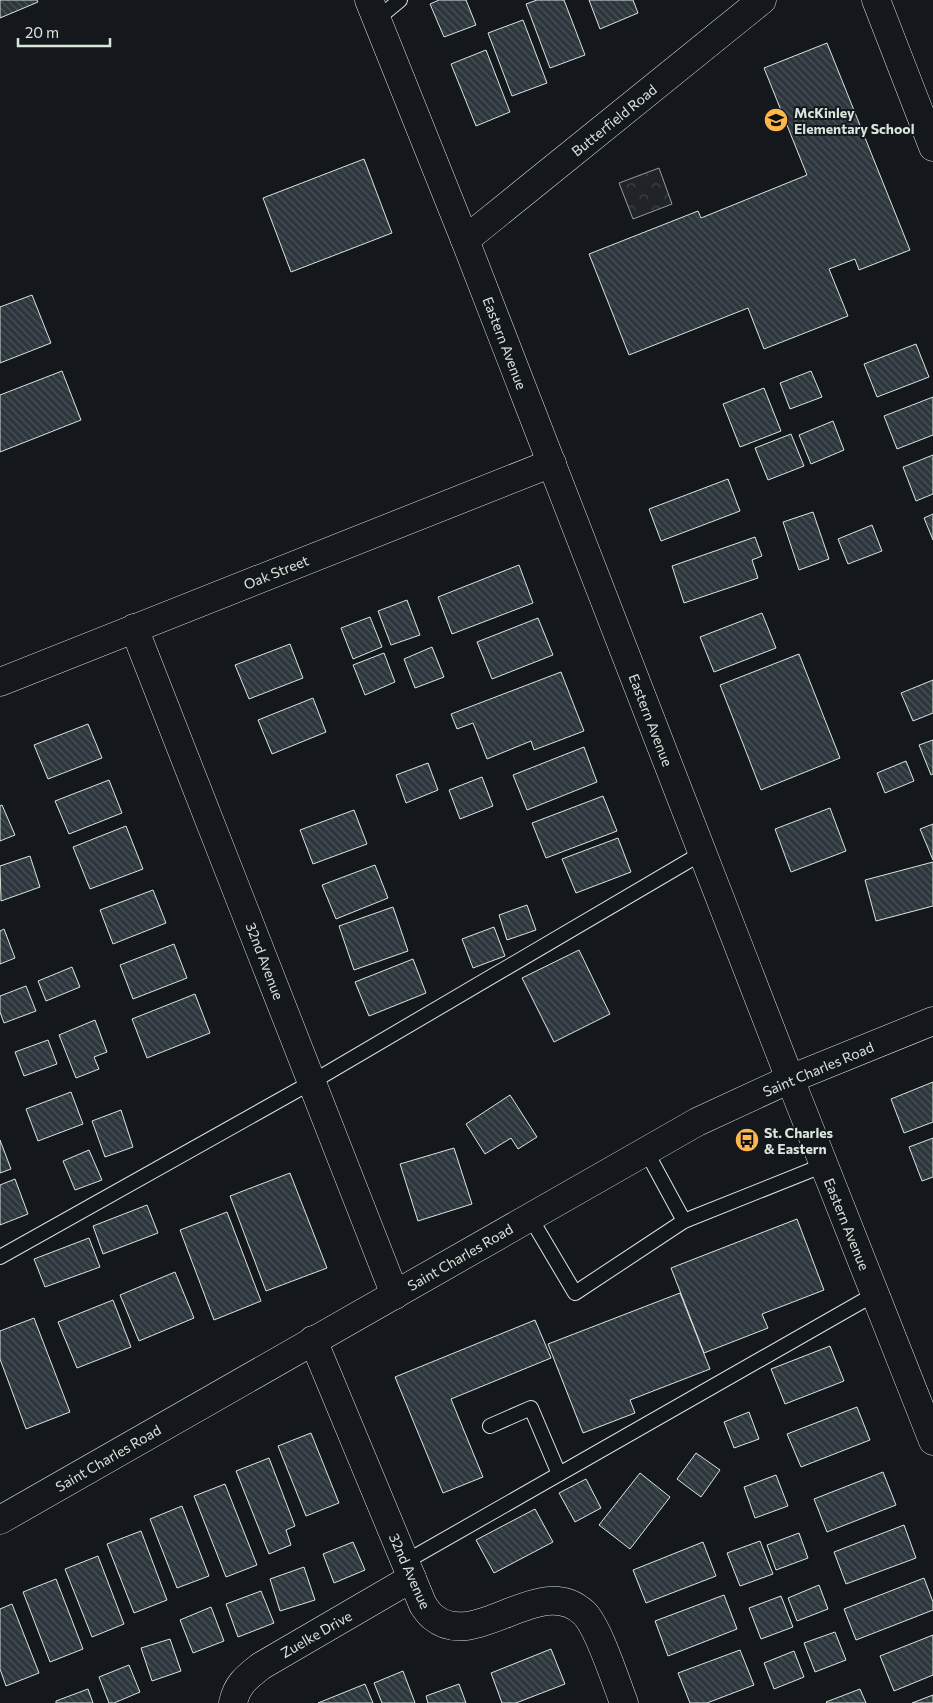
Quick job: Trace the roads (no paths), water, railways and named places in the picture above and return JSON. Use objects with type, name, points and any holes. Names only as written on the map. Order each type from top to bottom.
[{"type":"street","name":"Butterfield Road","points":[[465,240],[762,0]]},
{"type":"street","points":[[876,0],[933,147]]},
{"type":"street","name":"Eastern Avenue","points":[[373,9],[465,240],[790,1079],[933,1441]]},
{"type":"street","name":"Oak Street","points":[[0,682],[552,463]]},
{"type":"street","name":"32nd Avenue","points":[[134,628],[395,1295]]},
{"type":"street","name":"Saint Charles Road","points":[[1,1518],[696,1122],[790,1079],[933,1021]]},
{"type":"street","name":"32nd Avenue","points":[[313,1340],[423,1605],[431,1616],[440,1622],[467,1626],[541,1601],[557,1601],[570,1604],[584,1613],[594,1627],[624,1703]]},
{"type":"street","name":"Zuelke Drive","points":[[233,1703],[236,1691],[246,1678],[261,1666],[409,1570]]},
{"type":"lane","points":[[373,9],[400,0]]},
{"type":"lane","points":[[0,1257],[312,1082],[702,853]]},
{"type":"lane","points":[[646,1151],[684,1221]]},
{"type":"lane","points":[[530,1217],[574,1293],[684,1221],[824,1165]]},
{"type":"lane","points":[[409,1570],[559,1474],[875,1294]]},
{"type":"lane","points":[[490,1426],[532,1408],[559,1474]]},
{"type":"place","name":"McKinley Elementary School","points":[[776,120]]},
{"type":"place","name":"St. Charles & Eastern","points":[[747,1140]]}]
